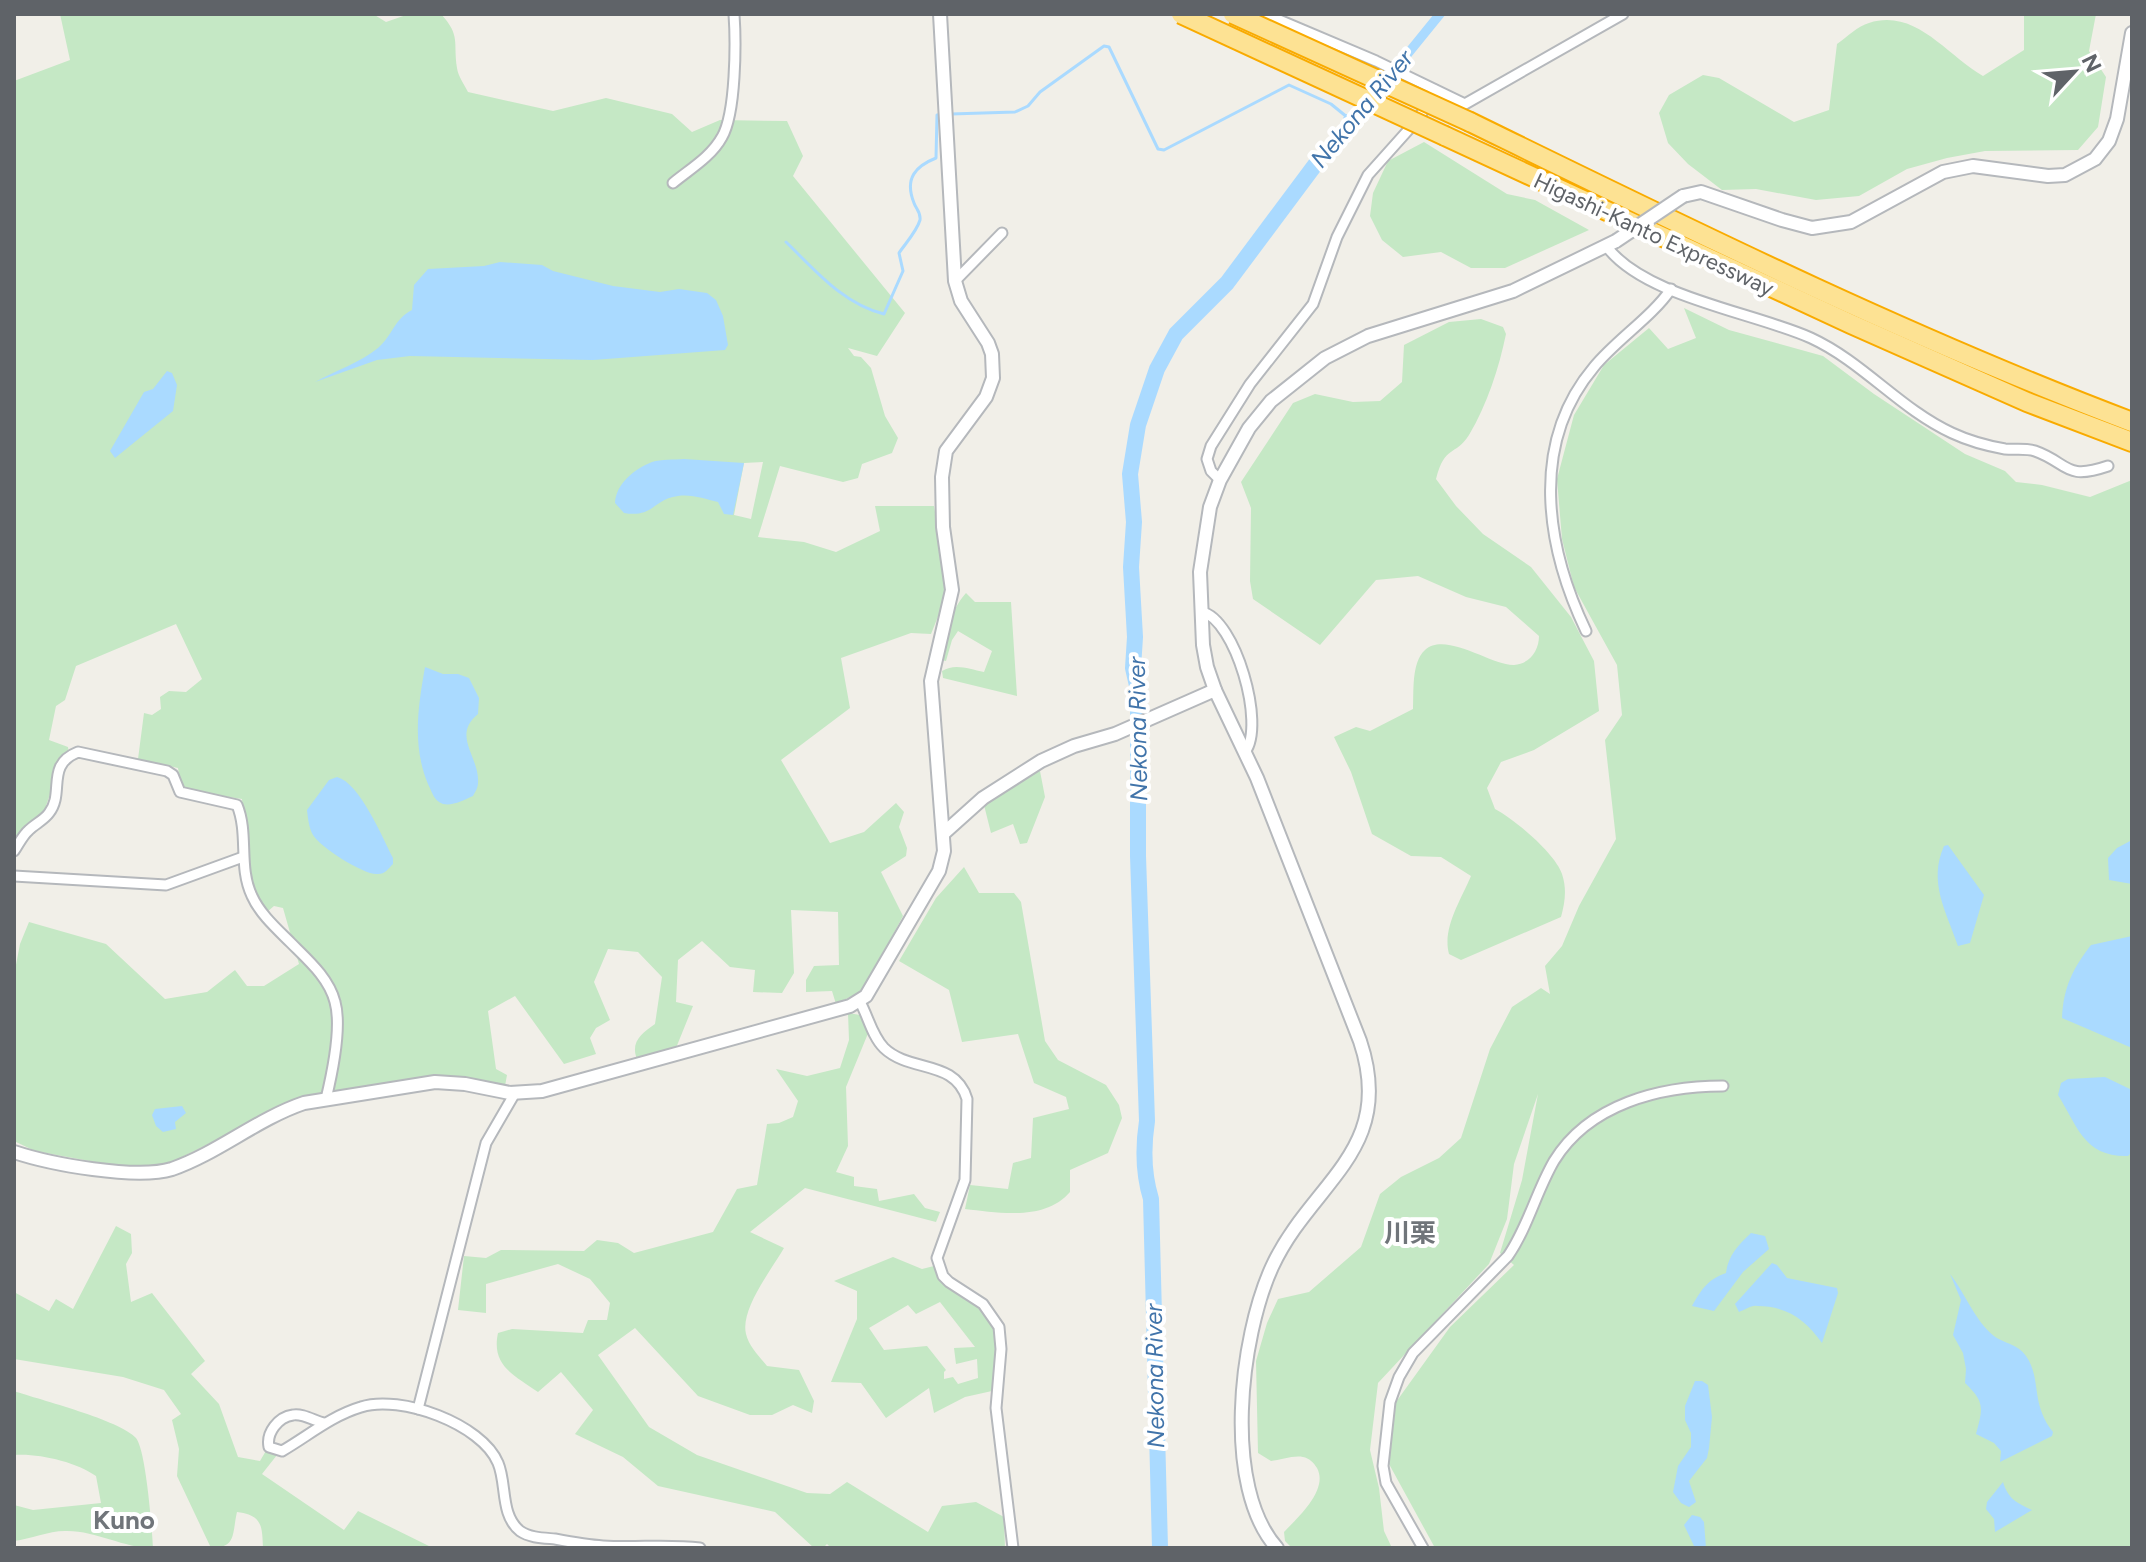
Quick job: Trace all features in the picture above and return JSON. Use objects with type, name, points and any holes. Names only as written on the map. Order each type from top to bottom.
[{"type":"highway","name":"Higashi-Kanto Expressway","points":[[1181,14],[1851,324],[2027,402],[2132,442]]},
{"type":"highway","name":"Higashi-Kanto Expressway","points":[[1233,14],[1470,122],[1676,223],[1862,309],[2132,422]]},
{"type":"street","points":[[673,183],[708,155],[724,135],[734,63],[734,14]]},
{"type":"street","points":[[14,1152],[115,1172],[155,1173],[200,1156],[285,1109],[326,1099],[435,1082],[515,1093],[542,1091],[860,1002],[939,871],[944,851],[931,681],[952,590],[943,527],[943,468],[946,451],[986,397],[993,378],[992,354],[988,343],[961,301],[955,281],[940,14]]},
{"type":"street","points":[[1265,14],[1380,63],[1465,104],[1623,14]]},
{"type":"street","points":[[1277,1548],[1257,1516],[1245,1477],[1243,1401],[1250,1337],[1263,1291],[1279,1254],[1358,1142],[1369,1105],[1370,1080],[1360,1041],[1245,752],[1215,690],[1203,645],[1200,572],[1210,507],[1220,480],[1249,428],[1271,401],[1325,358],[1368,336],[1513,291],[1612,244],[1683,196],[1701,192],[1782,220],[1812,228],[1831,227],[1872,213],[1920,182],[1943,172],[1973,166],[2048,176],[2065,175],[2095,159],[2109,141],[2117,119],[2132,33]]},
{"type":"street","points":[[1220,480],[1211,471],[1207,459],[1211,446],[1250,384],[1313,304],[1337,237],[1368,175],[1419,118],[1435,90]]},
{"type":"street","points":[[955,281],[1002,233]]},
{"type":"street","points":[[1612,244],[1630,269],[1671,289],[1807,336],[1831,348],[1916,411],[1953,434],[2004,449],[2038,452],[2071,471],[2082,472],[2108,466]]},
{"type":"street","points":[[1586,631],[1569,596],[1551,520],[1551,460],[1573,396],[1613,346],[1671,289]]},
{"type":"street","points":[[1202,612],[1213,617],[1222,631],[1248,684],[1250,743],[1245,752]]},
{"type":"street","points":[[944,833],[983,798],[1041,761],[1074,746],[1098,741],[1215,690]]},
{"type":"street","points":[[14,851],[29,829],[49,814],[59,768],[66,758],[78,752],[167,771],[173,775],[180,792],[237,805],[245,879],[254,900],[320,974],[335,1000],[334,1068],[326,1099]]},
{"type":"street","points":[[14,876],[166,885],[243,857]]},
{"type":"street","points":[[860,1002],[884,1048],[894,1055],[954,1077],[964,1088],[967,1099],[965,1180],[937,1258],[949,1282],[983,1304],[999,1327],[1001,1349],[996,1408],[1013,1548]]},
{"type":"street","points":[[1423,1548],[1394,1501],[1383,1466],[1390,1402],[1399,1377],[1413,1353],[1508,1256],[1519,1239],[1555,1160],[1574,1136],[1616,1108],[1646,1096],[1690,1086],[1723,1086]]},
{"type":"street","points":[[418,1409],[486,1143],[515,1093]]},
{"type":"street","points":[[324,1423],[290,1415],[273,1426],[267,1439],[269,1447],[282,1451],[324,1423],[362,1406],[383,1403],[418,1409],[449,1420],[489,1448],[501,1470],[506,1508],[522,1532],[535,1537],[602,1546],[675,1545],[700,1548]]},
{"type":"green space","points":[[60,14],[373,14],[386,22],[409,14],[441,14],[454,34],[458,71],[468,92],[553,111],[606,98],[672,114],[692,132],[720,120],[787,121],[803,156],[793,176],[905,313],[877,356],[848,348],[871,368],[885,416],[898,438],[892,453],[862,464],[858,478],[843,482],[780,466],[758,537],[804,542],[836,552],[880,531],[875,506],[934,506],[947,580],[945,599],[931,634],[911,633],[841,658],[850,708],[781,760],[830,843],[864,832],[896,803],[904,812],[899,827],[907,848],[906,856],[881,872],[903,916],[860,992],[836,1004],[832,991],[806,992],[806,980],[814,966],[839,965],[838,912],[791,910],[794,973],[782,993],[753,992],[755,970],[730,967],[702,941],[678,960],[676,1002],[693,1006],[676,1048],[637,1059],[636,1043],[655,1024],[662,977],[638,952],[608,949],[594,982],[610,1020],[596,1028],[590,1038],[596,1054],[564,1064],[515,996],[488,1011],[496,1069],[507,1075],[505,1086],[453,1077],[299,1099],[172,1162],[133,1169],[35,1151],[14,1141],[14,975],[20,944],[29,922],[106,944],[165,999],[207,992],[235,970],[247,986],[264,986],[299,964],[283,908],[274,906],[267,912],[253,886],[246,858],[242,799],[188,791],[181,788],[178,768],[138,759],[144,713],[152,715],[161,709],[160,697],[169,691],[186,692],[202,679],[176,624],[76,666],[65,700],[56,706],[49,740],[68,747],[69,754],[60,764],[43,815],[14,839],[14,81],[70,60]],"holes":[[[763,462],[751,519],[734,515],[744,463]]]},
{"type":"green space","points":[[2024,14],[2096,14],[2089,51],[2106,77],[2098,127],[2078,150],[1985,151],[1947,158],[1907,169],[1859,196],[1816,200],[1756,189],[1722,190],[1688,164],[1668,143],[1659,113],[1669,95],[1703,75],[1719,78],[1794,122],[1829,110],[1837,44],[1865,24],[1886,20],[1916,28],[1983,76],[2024,50]]},
{"type":"green space","points":[[1424,142],[1507,194],[1535,200],[1589,230],[1505,268],[1471,268],[1441,252],[1403,257],[1382,240],[1370,216],[1373,193],[1388,161]]},
{"type":"green space","points":[[1684,308],[1729,330],[1823,356],[1965,454],[2005,471],[2016,482],[2090,497],[2132,480],[2132,1548],[1435,1548],[1389,1464],[1396,1402],[1450,1327],[1514,1265],[1500,1253],[1522,1180],[1538,1094],[1514,1164],[1507,1219],[1489,1264],[1378,1383],[1370,1450],[1384,1531],[1392,1548],[1292,1548],[1285,1541],[1284,1532],[1310,1503],[1320,1476],[1316,1466],[1305,1458],[1271,1461],[1258,1453],[1256,1361],[1278,1299],[1309,1292],[1361,1247],[1380,1194],[1401,1177],[1439,1158],[1461,1138],[1490,1049],[1512,1007],[1541,988],[1550,994],[1545,966],[1562,946],[1579,906],[1616,839],[1605,740],[1622,715],[1617,665],[1574,587],[1562,539],[1557,479],[1574,415],[1604,365],[1649,328],[1668,349],[1696,338]]},
{"type":"green space","points":[[1481,319],[1503,327],[1506,334],[1500,360],[1487,399],[1469,435],[1443,460],[1436,479],[1483,534],[1531,567],[1571,617],[1594,661],[1599,711],[1534,750],[1501,762],[1487,788],[1495,809],[1533,837],[1558,866],[1565,890],[1561,917],[1461,960],[1449,954],[1448,934],[1471,876],[1441,857],[1411,856],[1372,834],[1351,772],[1334,737],[1356,727],[1370,731],[1413,709],[1417,662],[1425,650],[1434,645],[1457,647],[1514,665],[1525,662],[1532,655],[1539,636],[1506,607],[1466,597],[1418,576],[1376,580],[1320,645],[1253,599],[1250,581],[1251,508],[1241,482],[1293,403],[1315,394],[1353,402],[1380,401],[1402,382],[1404,345],[1449,322]]},
{"type":"green space","points":[[966,593],[975,602],[1011,602],[1017,696],[943,678],[942,671],[952,667],[984,672],[992,651],[958,631],[946,661],[941,660],[949,625]]},
{"type":"green space","points":[[1040,771],[1045,797],[1027,843],[1020,844],[1013,824],[991,833],[984,805],[1020,778]]},
{"type":"green space","points":[[964,867],[979,893],[1014,893],[1021,902],[1045,1041],[1058,1060],[1106,1085],[1119,1105],[1122,1118],[1108,1153],[1070,1170],[1070,1192],[1060,1201],[1035,1211],[1007,1213],[965,1209],[970,1185],[1008,1189],[1013,1163],[1031,1158],[1033,1118],[1069,1109],[1066,1097],[1034,1083],[1018,1034],[962,1042],[949,990],[899,961],[936,898]]},
{"type":"green space","points":[[848,1013],[860,1015],[869,1031],[846,1087],[848,1146],[836,1172],[854,1177],[854,1186],[877,1189],[879,1201],[914,1194],[925,1208],[940,1212],[936,1222],[805,1188],[750,1232],[784,1248],[752,1301],[745,1324],[747,1339],[767,1366],[799,1370],[814,1401],[812,1413],[793,1405],[772,1415],[750,1415],[698,1396],[635,1328],[598,1355],[649,1427],[697,1455],[807,1493],[830,1494],[847,1482],[928,1532],[942,1506],[976,1502],[1004,1517],[1005,1548],[831,1548],[827,1544],[823,1548],[814,1548],[775,1512],[658,1486],[623,1457],[575,1434],[593,1410],[561,1372],[538,1392],[506,1368],[498,1354],[497,1344],[498,1333],[512,1329],[583,1333],[588,1320],[607,1320],[610,1303],[590,1279],[558,1264],[486,1284],[486,1313],[458,1310],[464,1256],[486,1258],[501,1250],[584,1251],[597,1240],[618,1243],[634,1253],[713,1232],[737,1189],[757,1185],[767,1124],[793,1117],[798,1101],[776,1069],[807,1076],[840,1068],[849,1040]]},
{"type":"green space","points":[[116,1226],[131,1234],[132,1253],[126,1264],[131,1302],[152,1293],[205,1361],[191,1374],[219,1404],[238,1457],[260,1461],[267,1449],[277,1455],[262,1474],[344,1530],[358,1511],[433,1548],[263,1548],[259,1523],[252,1516],[237,1512],[232,1538],[225,1545],[211,1548],[177,1476],[179,1449],[172,1420],[181,1414],[164,1390],[123,1377],[14,1359],[14,1292],[49,1311],[56,1299],[73,1309]]},
{"type":"green space","points":[[893,1257],[922,1269],[934,1266],[949,1286],[990,1318],[997,1340],[992,1391],[965,1397],[934,1413],[929,1388],[886,1418],[861,1383],[831,1382],[857,1319],[857,1291],[834,1281]],"holes":[[[940,1302],[975,1347],[954,1348],[956,1364],[977,1359],[978,1378],[958,1384],[953,1377],[944,1379],[946,1370],[927,1346],[884,1350],[869,1328],[908,1305],[916,1314]]]},
{"type":"green space","points":[[14,1391],[114,1424],[136,1438],[146,1473],[153,1548],[76,1531],[52,1532],[14,1541],[14,1505],[33,1510],[101,1503],[96,1476],[88,1471],[35,1455],[14,1455]]},
{"type":"water","points":[[1434,14],[1446,14],[1351,131],[1338,139],[1306,181],[1307,169],[1346,122],[1343,118],[1346,114],[1351,116]]},
{"type":"water","points":[[500,262],[542,265],[553,271],[613,286],[660,292],[679,289],[707,293],[716,300],[723,316],[728,345],[725,350],[593,360],[410,356],[377,360],[315,382],[364,358],[383,343],[401,318],[412,310],[414,285],[428,269],[484,266]]},
{"type":"water","points":[[167,371],[172,373],[177,385],[173,411],[115,458],[110,451],[144,392],[153,389]]},
{"type":"water","points":[[684,459],[744,463],[733,515],[724,514],[718,502],[698,497],[670,498],[648,511],[634,514],[624,513],[615,503],[622,484],[645,465]]},
{"type":"water","points":[[425,667],[443,674],[469,678],[479,698],[478,714],[467,730],[478,787],[473,796],[455,803],[443,804],[435,798],[423,770],[418,741]]},
{"type":"water","points":[[337,777],[346,781],[362,800],[393,858],[393,864],[383,873],[372,873],[343,860],[317,840],[312,832],[307,810],[329,780]]},
{"type":"water","points":[[2132,840],[2132,884],[2109,880],[2108,858],[2117,848]]},
{"type":"water","points":[[1948,845],[1984,895],[1970,943],[1958,946],[1938,884],[1940,859],[1944,846]]},
{"type":"water","points":[[2132,936],[2132,1048],[2062,1018],[2070,979],[2091,945]]},
{"type":"water","points":[[2105,1077],[2132,1090],[2132,1152],[2128,1156],[2113,1155],[2092,1146],[2077,1129],[2058,1095],[2061,1083],[2068,1079]]},
{"type":"water","points":[[182,1106],[186,1113],[175,1122],[176,1129],[163,1132],[156,1126],[152,1115],[155,1109]]},
{"type":"water","points":[[1751,1233],[1765,1236],[1769,1249],[1743,1272],[1714,1311],[1692,1306],[1714,1278],[1726,1273],[1734,1251]]},
{"type":"water","points":[[1772,1263],[1787,1278],[1837,1288],[1822,1343],[1802,1321],[1787,1312],[1755,1306],[1739,1312],[1735,1304]]},
{"type":"water","points":[[1950,1274],[1987,1330],[2026,1356],[2034,1374],[2041,1411],[2053,1432],[2052,1436],[2000,1462],[2001,1451],[1994,1443],[1976,1434],[1981,1406],[1965,1383],[1963,1353],[1953,1335],[1961,1300]]},
{"type":"water","points":[[1695,1381],[1708,1385],[1712,1417],[1707,1458],[1689,1481],[1696,1502],[1689,1507],[1681,1503],[1673,1492],[1678,1466],[1691,1447],[1685,1406]]},
{"type":"water","points":[[2003,1482],[2014,1500],[2032,1510],[1995,1532],[1994,1519],[1986,1509],[1987,1502]]},
{"type":"water","points":[[1692,1515],[1704,1522],[1706,1548],[1695,1548],[1684,1525]]},
{"type":"waterway","points":[[951,114],[1015,112],[1028,106],[1040,92],[1104,46],[1109,47],[1158,149],[1164,150],[1289,85],[1331,104],[1347,117]]},
{"type":"waterway","points":[[786,242],[843,294],[884,314],[903,271],[899,253],[920,220],[911,194],[911,180],[918,169],[936,158],[937,115],[943,114]]},
{"type":"waterway","name":"Nekona River","points":[[1160,1548],[1151,1199],[1144,1160],[1147,1121],[1138,856],[1138,690],[1133,668],[1135,637],[1131,567],[1134,522],[1130,474],[1138,425],[1157,369],[1176,334],[1227,283],[1318,161]]},
{"type":"district","name":"川栗","points":[[1410,1233]]},
{"type":"district","name":"Kuno","points":[[124,1520]]}]
